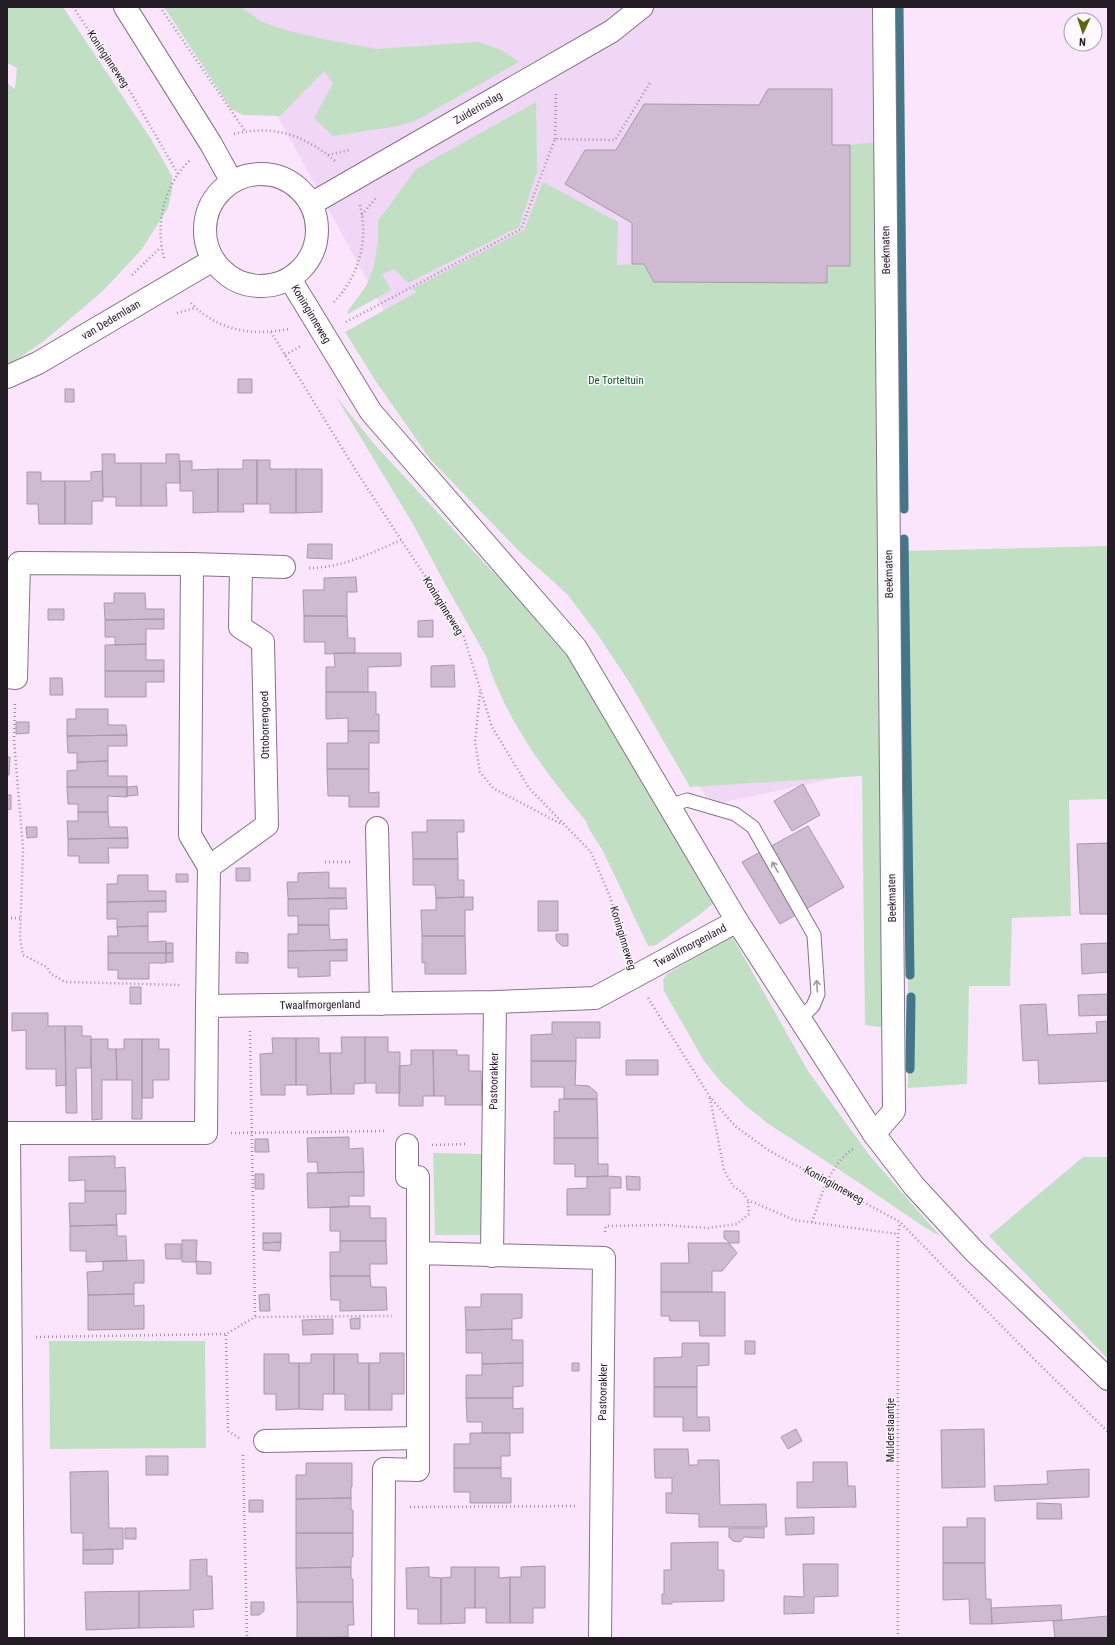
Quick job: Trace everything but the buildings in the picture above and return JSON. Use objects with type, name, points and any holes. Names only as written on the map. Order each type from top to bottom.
[{"type":"street","points":[[125,7],[211,144],[232,182]]},
{"type":"street","name":"Zuiderinslag","points":[[311,204],[612,31],[642,7]]},
{"type":"street","name":"Beekmaten","points":[[874,1134],[894,1111],[884,7]]},
{"type":"street","points":[[270,174],[283,178],[294,184],[304,193],[311,204],[316,217],[318,231],[316,245],[310,259],[301,270],[290,279],[269,286],[259,287],[248,285],[228,276],[214,260],[208,246],[205,232],[207,217],[212,203],[221,191],[232,182],[244,176],[270,174]]},
{"type":"street","name":"van Dedemlaan","points":[[7,377],[38,363],[214,260]]},
{"type":"street","name":"Koninginneweg","points":[[290,279],[371,412],[576,648],[737,921],[874,1134],[914,1186],[974,1251],[1108,1379]]},
{"type":"street","points":[[12,678],[19,563],[192,564],[284,568]]},
{"type":"street","points":[[13,1638],[9,1462],[10,1337],[8,1133],[206,1134],[209,867],[190,836],[192,564]]},
{"type":"street","name":"Ottoborrengoed","points":[[209,867],[267,825],[263,642],[240,626],[241,567]]},
{"type":"street","points":[[377,828],[381,1004]]},
{"type":"street","name":"Twaalfmorgenland","points":[[207,996],[249,1006],[495,1002],[595,998],[737,921]]},
{"type":"street","name":"Pastoorakker","points":[[492,1256],[495,1002]]},
{"type":"street","points":[[383,1638],[384,1470],[418,1470],[418,1177],[407,1177],[407,1145]]},
{"type":"street","points":[[418,1254],[604,1258]]},
{"type":"street","name":"Pastoorakker","points":[[600,1638],[604,1258]]},
{"type":"street","points":[[265,1441],[418,1438]]},
{"type":"lane","points":[[669,806],[687,800],[735,814],[753,827],[814,935],[818,994],[813,1006],[800,1019]]},
{"type":"path","name":"Koninginneweg","points":[[73,7],[131,93],[178,174]]},
{"type":"path","points":[[160,7],[245,131]]},
{"type":"path","points":[[285,355],[319,326],[521,229],[555,139],[556,91],[545,70]]},
{"type":"path","points":[[555,139],[615,140],[651,81]]},
{"type":"path","points":[[263,130],[298,136],[314,144],[341,167],[351,182],[358,198],[364,232],[359,260],[350,281],[340,296],[328,308],[319,326],[293,328],[271,332],[238,330],[223,325],[195,308],[174,283],[166,265],[161,247],[160,228],[163,209],[169,191],[178,174],[198,152],[228,136],[245,131],[263,130]]},
{"type":"path","name":"Koninginneweg","points":[[271,332],[354,468],[463,634],[492,727],[529,788],[591,852],[610,897],[635,976],[710,1097],[735,1126],[768,1150],[900,1222],[1030,1355],[1108,1432]]},
{"type":"path","points":[[284,568],[321,568],[359,559],[401,540]]},
{"type":"path","points":[[12,678],[14,740],[23,848],[20,938],[23,955],[47,967],[51,974],[65,982],[207,996]]},
{"type":"path","points":[[480,689],[475,742],[480,772],[492,788],[565,826]]},
{"type":"path","points":[[7,918],[21,918]]},
{"type":"path","points":[[249,1006],[250,1133],[255,1317]]},
{"type":"path","points":[[604,1258],[606,1226],[707,1228],[737,1224],[749,1214],[748,1200],[743,1192],[733,1186],[724,1170],[710,1097]]},
{"type":"path","points":[[206,1134],[399,1131],[398,1146],[493,1144]]},
{"type":"path","points":[[812,1222],[827,1181],[844,1155],[874,1134]]},
{"type":"path","points":[[748,1200],[794,1220],[898,1234]]},
{"type":"path","name":"Mulderslaantje","points":[[898,1638],[898,1234],[900,1222]]},
{"type":"path","points":[[10,1337],[226,1334],[255,1317],[418,1315]]},
{"type":"path","points":[[226,1334],[228,1431],[243,1441],[265,1441]]},
{"type":"path","points":[[243,1441],[247,1638]]},
{"type":"path","points":[[384,1508],[602,1506]]},
{"type":"shaded area","points":[[188,7],[873,7],[888,767],[710,805],[630,658],[385,313],[246,58]]},
{"type":"green space","points":[[7,7],[63,7],[151,139],[172,176],[172,190],[168,208],[142,249],[103,291],[44,341],[7,366],[7,83],[15,89],[17,68],[7,63]]},
{"type":"green space","points":[[164,7],[241,7],[262,22],[282,29],[328,40],[377,49],[478,42],[501,50],[519,62],[415,121],[398,126],[333,136],[314,118],[333,83],[324,71],[280,116],[243,115],[231,109]]},
{"type":"green space","points":[[536,102],[537,172],[519,227],[408,283],[394,269],[382,274],[391,290],[348,314],[347,312],[366,286],[374,266],[378,241],[378,221],[416,169]]},
{"type":"green space","name":"De Torteltuin","points":[[877,142],[887,1028],[865,1025],[862,776],[690,787],[631,685],[598,635],[567,594],[519,551],[430,459],[375,380],[345,332],[417,292],[412,289],[524,230],[543,182],[618,222],[617,265],[644,264],[654,282],[827,283],[827,266],[850,266],[850,145]]},
{"type":"green space","points":[[335,395],[375,445],[491,570],[529,607],[575,665],[715,902],[656,945],[648,946],[603,851],[589,829],[586,821],[551,778],[521,733],[503,700],[488,664],[487,658],[413,524]]},
{"type":"green space","points":[[1108,546],[1108,799],[1069,800],[1071,916],[1012,918],[1010,986],[969,986],[967,1084],[908,1088],[908,954],[900,551]]},
{"type":"green space","points":[[732,936],[808,1071],[870,1156],[941,1237],[767,1123],[745,1105],[721,1082],[704,1061],[664,991],[663,980],[667,974]]},
{"type":"green space","points":[[433,1153],[483,1154],[483,1235],[435,1235]]},
{"type":"green space","points":[[1083,1157],[1108,1157],[1108,1359],[989,1236]]},
{"type":"green space","points":[[49,1341],[205,1341],[206,1448],[50,1449]]},
{"type":"waterway","points":[[899,7],[904,509]]},
{"type":"waterway","points":[[904,539],[910,975]]},
{"type":"waterway","points":[[910,1069],[911,997]]}]
